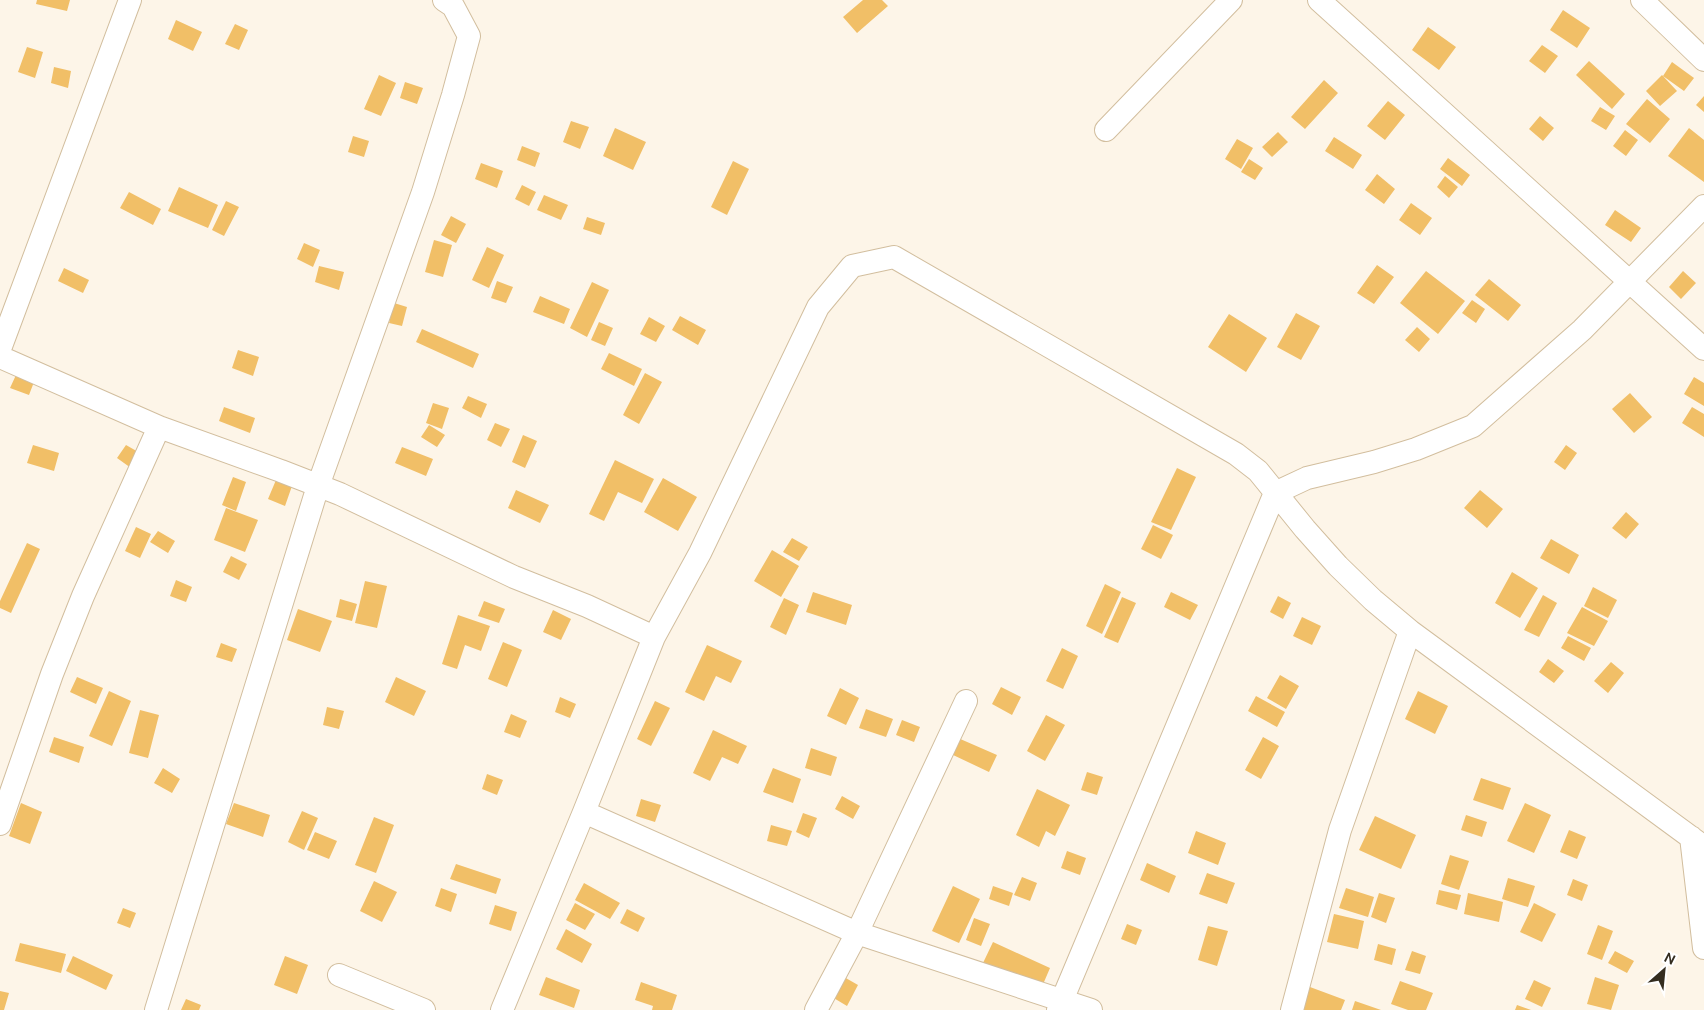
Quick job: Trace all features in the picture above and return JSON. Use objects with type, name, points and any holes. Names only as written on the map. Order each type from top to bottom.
[{"type":"street","points":[[0,349],[130,0]]},
{"type":"street","points":[[156,1010],[318,486],[423,192],[454,95],[469,36],[453,6],[444,0]]},
{"type":"street","points":[[1106,130],[1231,0]]},
{"type":"street","points":[[1319,0],[1704,349]]},
{"type":"street","points":[[1642,0],[1704,60]]},
{"type":"street","points":[[1060,1005],[1275,493],[1308,478],[1399,454],[1473,426],[1582,330],[1704,206]]},
{"type":"street","points":[[502,1010],[654,637],[700,553],[818,307],[852,266],[894,258],[1236,454],[1258,471],[1338,566],[1410,632],[1697,842],[1704,948]]},
{"type":"street","points":[[0,358],[159,427],[340,494],[514,577],[587,606],[654,637]]},
{"type":"street","points":[[0,824],[52,674],[84,596],[159,427]]},
{"type":"street","points":[[1292,1010],[1340,830],[1410,632]]},
{"type":"street","points":[[816,1010],[857,933],[966,701]]},
{"type":"street","points":[[584,812],[857,933],[1060,1005],[1091,1010]]},
{"type":"street","points":[[339,975],[424,1010]]},
{"type":"building","points":[[37,0],[70,0],[67,11],[36,4]]},
{"type":"building","points":[[863,0],[882,0],[888,6],[857,33],[843,17]]},
{"type":"building","points":[[1563,10],[1590,28],[1577,48],[1550,30]]},
{"type":"building","points":[[176,20],[202,32],[193,51],[168,39]]},
{"type":"building","points":[[235,24],[248,30],[239,50],[225,44]]},
{"type":"building","points":[[1428,27],[1456,47],[1439,70],[1412,50]]},
{"type":"building","points":[[1542,45],[1558,56],[1545,73],[1529,61]]},
{"type":"building","points":[[27,47],[43,52],[35,78],[18,72]]},
{"type":"building","points":[[1589,61],[1625,94],[1612,109],[1576,75]]},
{"type":"building","points":[[1672,62],[1694,78],[1684,91],[1663,76]]},
{"type":"building","points":[[54,67],[71,71],[68,88],[51,83]]},
{"type":"building","points":[[379,75],[396,83],[381,116],[364,109]]},
{"type":"building","points":[[1662,75],[1677,91],[1660,106],[1646,91]]},
{"type":"building","points":[[1324,80],[1338,93],[1305,129],[1291,117]]},
{"type":"building","points":[[405,82],[423,88],[417,104],[400,98]]},
{"type":"building","points":[[1704,96],[1704,112],[1696,105]]},
{"type":"building","points":[[1647,99],[1670,119],[1650,143],[1626,124]]},
{"type":"building","points":[[1388,101],[1405,115],[1385,140],[1367,126]]},
{"type":"building","points":[[1600,107],[1615,116],[1606,130],[1591,121]]},
{"type":"building","points":[[1540,116],[1554,128],[1543,141],[1529,129]]},
{"type":"building","points":[[571,121],[589,127],[580,149],[563,142]]},
{"type":"building","points":[[615,128],[646,142],[633,170],[603,156]]},
{"type":"building","points":[[1689,128],[1704,140],[1704,182],[1668,156]]},
{"type":"building","points":[[1625,130],[1638,140],[1626,156],[1613,146]]},
{"type":"building","points":[[1278,132],[1288,142],[1272,157],[1262,147]]},
{"type":"building","points":[[353,136],[369,141],[364,157],[348,152]]},
{"type":"building","points":[[1334,137],[1362,155],[1353,169],[1325,151]]},
{"type":"building","points":[[1237,139],[1253,148],[1241,169],[1225,159]]},
{"type":"building","points":[[522,146],[540,153],[535,167],[517,160]]},
{"type":"building","points":[[1448,158],[1470,175],[1462,186],[1440,169]]},
{"type":"building","points":[[1249,159],[1263,168],[1255,180],[1241,172]]},
{"type":"building","points":[[733,161],[749,169],[727,215],[711,207]]},
{"type":"building","points":[[481,163],[503,171],[497,188],[475,179]]},
{"type":"building","points":[[1377,174],[1395,189],[1384,204],[1365,190]]},
{"type":"building","points":[[1445,176],[1458,187],[1449,198],[1437,187]]},
{"type":"building","points":[[522,185],[536,192],[529,206],[515,199]]},
{"type":"building","points":[[179,187],[218,205],[208,228],[168,211]]},
{"type":"building","points":[[129,192],[161,209],[153,225],[120,208]]},
{"type":"building","points":[[544,195],[568,205],[561,220],[537,210]]},
{"type":"building","points":[[226,201],[239,207],[224,236],[212,230]]},
{"type":"building","points":[[1411,203],[1432,218],[1420,235],[1399,220]]},
{"type":"building","points":[[1615,210],[1641,228],[1631,242],[1605,225]]},
{"type":"building","points":[[451,216],[466,224],[456,243],[441,235]]},
{"type":"building","points":[[587,217],[605,223],[601,235],[583,229]]},
{"type":"building","points":[[434,240],[452,245],[443,277],[425,272]]},
{"type":"building","points":[[304,243],[320,250],[313,267],[297,259]]},
{"type":"building","points":[[487,247],[504,255],[489,288],[472,280]]},
{"type":"building","points":[[1377,265],[1394,277],[1374,304],[1357,293]]},
{"type":"building","points":[[319,266],[344,272],[339,290],[315,282]]},
{"type":"building","points":[[64,268],[89,280],[83,293],[58,281]]},
{"type":"building","points":[[1426,271],[1465,301],[1438,334],[1400,303]]},
{"type":"building","points":[[1683,271],[1696,283],[1681,299],[1669,287]]},
{"type":"building","points":[[1489,279],[1521,305],[1508,321],[1475,295]]},
{"type":"building","points":[[497,281],[513,287],[506,303],[491,298]]},
{"type":"building","points":[[592,282],[609,290],[587,337],[570,328]]},
{"type":"building","points":[[540,296],[570,309],[564,324],[533,312]]},
{"type":"building","points":[[1472,300],[1485,309],[1476,323],[1462,313]]},
{"type":"building","points":[[394,303],[407,307],[402,326],[389,323]]},
{"type":"building","points":[[1296,313],[1320,326],[1301,360],[1277,347]]},
{"type":"building","points":[[1229,314],[1267,338],[1246,372],[1208,347]]},
{"type":"building","points":[[680,316],[706,330],[698,345],[672,330]]},
{"type":"building","points":[[649,317],[665,326],[656,342],[640,334]]},
{"type":"building","points":[[599,322],[613,328],[605,346],[591,340]]},
{"type":"building","points":[[1417,327],[1430,339],[1419,352],[1405,340]]},
{"type":"building","points":[[422,329],[479,354],[473,368],[416,342]]},
{"type":"building","points":[[238,350],[259,357],[253,376],[232,368]]},
{"type":"building","points":[[609,353],[642,369],[634,386],[601,369]]},
{"type":"building","points":[[645,373],[662,382],[639,424],[623,415]]},
{"type":"building","points":[[16,375],[34,382],[29,395],[10,388]]},
{"type":"building","points":[[1694,377],[1704,383],[1704,406],[1684,394]]},
{"type":"building","points":[[1630,393],[1652,417],[1634,433],[1612,409]]},
{"type":"building","points":[[468,396],[487,404],[481,418],[462,408]]},
{"type":"building","points":[[433,403],[449,408],[442,429],[426,423]]},
{"type":"building","points":[[224,407],[255,418],[250,433],[219,421]]},
{"type":"building","points":[[1692,407],[1704,414],[1704,437],[1682,423]]},
{"type":"building","points":[[495,423],[510,429],[501,447],[487,440]]},
{"type":"building","points":[[429,425],[445,435],[437,447],[421,437]]},
{"type":"building","points":[[523,435],[537,441],[525,468],[512,462]]},
{"type":"building","points":[[33,445],[59,453],[54,471],[27,463]]},
{"type":"building","points":[[126,445],[140,453],[131,468],[117,458]]},
{"type":"building","points":[[1566,445],[1577,453],[1565,470],[1554,462]]},
{"type":"building","points":[[402,447],[433,459],[426,476],[395,463]]},
{"type":"building","points":[[615,460],[654,479],[642,503],[618,492],[604,521],[589,514]]},
{"type":"building","points":[[1177,468],[1196,477],[1171,530],[1151,522]]},
{"type":"building","points":[[233,477],[246,482],[236,511],[222,505]]},
{"type":"building","points":[[663,478],[697,497],[678,531],[644,512]]},
{"type":"building","points":[[276,480],[292,486],[285,506],[268,499]]},
{"type":"building","points":[[516,490],[549,505],[540,523],[508,508]]},
{"type":"building","points":[[1480,490],[1503,509],[1487,528],[1464,508]]},
{"type":"building","points":[[226,508],[258,520],[245,552],[214,540]]},
{"type":"building","points":[[1626,512],[1639,524],[1626,539],[1612,528]]},
{"type":"building","points":[[1153,525],[1173,535],[1161,559],[1141,549]]},
{"type":"building","points":[[136,527],[151,534],[140,558],[125,551]]},
{"type":"building","points":[[158,531],[175,541],[168,553],[150,542]]},
{"type":"building","points":[[792,538],[808,547],[799,561],[783,552]]},
{"type":"building","points":[[1551,539],[1579,555],[1569,574],[1540,558]]},
{"type":"building","points":[[27,543],[40,549],[11,613],[0,608],[0,601]]},
{"type":"building","points":[[772,550],[799,566],[781,597],[754,581]]},
{"type":"building","points":[[231,556],[247,564],[239,580],[223,572]]},
{"type":"building","points":[[1512,572],[1538,588],[1520,618],[1495,603]]},
{"type":"building","points":[[176,580],[192,587],[186,602],[170,596]]},
{"type":"building","points":[[365,581],[387,586],[377,628],[355,623]]},
{"type":"building","points":[[1105,584],[1121,592],[1102,634],[1086,626]]},
{"type":"building","points":[[1593,587],[1617,600],[1608,618],[1584,606]]},
{"type":"building","points":[[813,592],[852,605],[846,625],[806,612]]},
{"type":"building","points":[[1171,592],[1198,605],[1190,620],[1164,607]]},
{"type":"building","points":[[1543,595],[1557,603],[1539,637],[1524,630]]},
{"type":"building","points":[[1278,596],[1291,603],[1283,619],[1270,612]]},
{"type":"building","points":[[1122,597],[1136,603],[1118,643],[1104,637]]},
{"type":"building","points":[[784,598],[799,605],[786,635],[770,627]]},
{"type":"building","points":[[340,599],[357,604],[352,621],[336,617]]},
{"type":"building","points":[[484,601],[505,609],[499,623],[478,616]]},
{"type":"building","points":[[1582,607],[1608,621],[1594,646],[1567,633]]},
{"type":"building","points":[[298,609],[332,621],[320,652],[287,640]]},
{"type":"building","points":[[553,610],[571,619],[561,640],[543,632]]},
{"type":"building","points":[[458,615],[490,626],[481,651],[465,645],[457,669],[442,664]]},
{"type":"building","points":[[1302,617],[1321,626],[1312,645],[1293,636]]},
{"type":"building","points":[[1568,636],[1591,648],[1584,661],[1561,648]]},
{"type":"building","points":[[503,642],[522,650],[507,687],[488,679]]},
{"type":"building","points":[[221,643],[237,649],[232,662],[216,657]]},
{"type":"building","points":[[707,645],[742,661],[731,683],[716,676],[704,701],[685,692]]},
{"type":"building","points":[[1062,648],[1078,656],[1063,689],[1046,681]]},
{"type":"building","points":[[1548,659],[1564,671],[1554,683],[1539,672]]},
{"type":"building","points":[[1611,662],[1624,673],[1608,693],[1594,681]]},
{"type":"building","points":[[1280,675],[1299,686],[1286,709],[1267,698]]},
{"type":"building","points":[[77,677],[103,688],[96,704],[70,692]]},
{"type":"building","points":[[396,677],[426,691],[414,716],[385,702]]},
{"type":"building","points":[[1001,687],[1021,697],[1012,715],[992,704]]},
{"type":"building","points":[[840,688],[859,698],[846,725],[827,716]]},
{"type":"building","points":[[109,691],[131,701],[112,746],[89,736]]},
{"type":"building","points":[[1418,691],[1448,706],[1435,734],[1405,719]]},
{"type":"building","points":[[1256,696],[1285,712],[1277,727],[1248,711]]},
{"type":"building","points":[[560,697],[576,704],[570,718],[555,712]]},
{"type":"building","points":[[655,701],[670,708],[651,746],[637,739]]},
{"type":"building","points":[[327,707],[344,711],[339,729],[323,725]]},
{"type":"building","points":[[866,709],[893,719],[886,737],[859,728]]},
{"type":"building","points":[[140,710],[159,715],[148,758],[129,753]]},
{"type":"building","points":[[511,714],[527,721],[520,738],[504,732]]},
{"type":"building","points":[[1046,715],[1065,725],[1045,761],[1027,751]]},
{"type":"building","points":[[902,720],[920,727],[914,742],[896,735]]},
{"type":"building","points":[[713,730],[747,746],[738,764],[722,757],[710,781],[693,773]]},
{"type":"building","points":[[54,737],[84,747],[79,763],[49,752]]},
{"type":"building","points":[[1263,737],[1279,746],[1261,779],[1245,770]]},
{"type":"building","points":[[958,738],[997,755],[989,772],[951,754]]},
{"type":"building","points":[[811,748],[837,757],[831,776],[805,768]]},
{"type":"building","points":[[163,768],[180,779],[172,793],[154,783]]},
{"type":"building","points":[[773,768],[801,779],[793,803],[763,792]]},
{"type":"building","points":[[1087,772],[1103,777],[1097,795],[1081,790]]},
{"type":"building","points":[[487,774],[503,780],[497,795],[482,789]]},
{"type":"building","points":[[1481,778],[1511,788],[1503,810],[1473,800]]},
{"type":"building","points":[[1037,789],[1070,805],[1055,836],[1046,831],[1039,847],[1016,835]]},
{"type":"building","points":[[842,796],[860,806],[853,819],[835,809]]},
{"type":"building","points":[[641,799],[661,805],[655,822],[636,816]]},
{"type":"building","points":[[21,803],[42,812],[30,844],[9,836]]},
{"type":"building","points":[[234,803],[270,815],[263,837],[226,824]]},
{"type":"building","points":[[1525,803],[1551,815],[1534,853],[1507,841]]},
{"type":"building","points":[[302,811],[318,818],[304,850],[288,842]]},
{"type":"building","points":[[803,813],[817,818],[809,838],[796,832]]},
{"type":"building","points":[[1466,815],[1487,822],[1482,837],[1461,830]]},
{"type":"building","points":[[1375,816],[1416,835],[1401,869],[1359,850]]},
{"type":"building","points":[[374,817],[394,825],[376,873],[355,865]]},
{"type":"building","points":[[771,825],[792,831],[787,846],[767,841]]},
{"type":"building","points":[[1569,830],[1586,837],[1577,859],[1560,852]]},
{"type":"building","points":[[1196,831],[1226,843],[1218,865],[1188,853]]},
{"type":"building","points":[[315,832],[337,841],[329,859],[307,850]]},
{"type":"building","points":[[1067,851],[1086,858],[1080,875],[1061,868]]},
{"type":"building","points":[[1450,855],[1469,861],[1459,890],[1441,884]]},
{"type":"building","points":[[1147,863],[1176,876],[1169,893],[1140,880]]},
{"type":"building","points":[[456,864],[501,879],[496,894],[450,879]]},
{"type":"building","points":[[1207,873],[1235,883],[1227,904],[1199,894]]},
{"type":"building","points":[[1022,877],[1037,883],[1030,901],[1014,895]]},
{"type":"building","points":[[1508,878],[1535,886],[1528,907],[1502,899]]},
{"type":"building","points":[[1573,879],[1588,885],[1582,901],[1567,895]]},
{"type":"building","points":[[374,881],[397,892],[382,922],[360,911]]},
{"type":"building","points":[[584,883],[620,903],[610,919],[575,900]]},
{"type":"building","points":[[953,886],[980,899],[959,943],[932,931]]},
{"type":"building","points":[[993,886],[1013,893],[1009,906],[989,899]]},
{"type":"building","points":[[441,888],[457,894],[451,912],[435,906]]},
{"type":"building","points":[[1346,888],[1374,897],[1368,917],[1339,908]]},
{"type":"building","points":[[1439,890],[1461,895],[1457,910],[1436,904]]},
{"type":"building","points":[[1379,893],[1395,898],[1386,923],[1371,917]]},
{"type":"building","points":[[1468,893],[1503,902],[1499,922],[1464,914]]},
{"type":"building","points":[[575,903],[595,914],[585,930],[566,920]]},
{"type":"building","points":[[1534,903],[1556,914],[1542,942],[1520,932]]},
{"type":"building","points":[[495,905],[517,912],[511,931],[489,924]]},
{"type":"building","points":[[123,908],[136,913],[130,928],[117,923]]},
{"type":"building","points":[[627,909],[645,918],[638,932],[620,923]]},
{"type":"building","points":[[1334,914],[1364,921],[1358,949],[1327,942]]},
{"type":"building","points":[[974,918],[990,924],[981,946],[966,940]]},
{"type":"building","points":[[1127,924],[1142,930],[1136,945],[1121,939]]},
{"type":"building","points":[[1598,925],[1613,931],[1602,960],[1587,954]]},
{"type":"building","points":[[1208,926],[1228,931],[1217,966],[1198,960]]},
{"type":"building","points":[[566,929],[592,944],[582,963],[556,949]]},
{"type":"building","points":[[993,942],[1050,968],[1041,989],[983,963]]},
{"type":"building","points":[[20,943],[66,954],[61,973],[15,961]]},
{"type":"building","points":[[1378,944],[1396,949],[1392,965],[1374,960]]},
{"type":"building","points":[[1412,951],[1426,956],[1420,974],[1405,970]]},
{"type":"building","points":[[1615,951],[1634,961],[1627,973],[1608,963]]},
{"type":"building","points":[[73,956],[113,975],[106,990],[66,971]]},
{"type":"building","points":[[285,956],[308,965],[297,994],[274,985]]},
{"type":"building","points":[[546,977],[580,990],[574,1008],[539,995]]},
{"type":"building","points":[[844,977],[858,985],[847,1006],[832,997]]},
{"type":"building","points":[[1595,977],[1619,985],[1611,1010],[1587,1004]]},
{"type":"building","points":[[1534,980],[1551,988],[1542,1007],[1525,999]]},
{"type":"building","points":[[1400,981],[1433,993],[1426,1010],[1408,1010],[1391,1004]]},
{"type":"building","points":[[641,982],[677,995],[672,1010],[652,1010],[653,1006],[635,1000]]},
{"type":"building","points":[[1310,987],[1345,1000],[1341,1010],[1301,1010]]},
{"type":"building","points":[[0,991],[9,993],[4,1010],[0,1010]]},
{"type":"building","points":[[186,999],[201,1005],[199,1010],[181,1010]]},
{"type":"building","points":[[1355,1001],[1381,1010],[1352,1010]]},
{"type":"building","points":[[1517,1005],[1531,1010],[1515,1010]]}]
